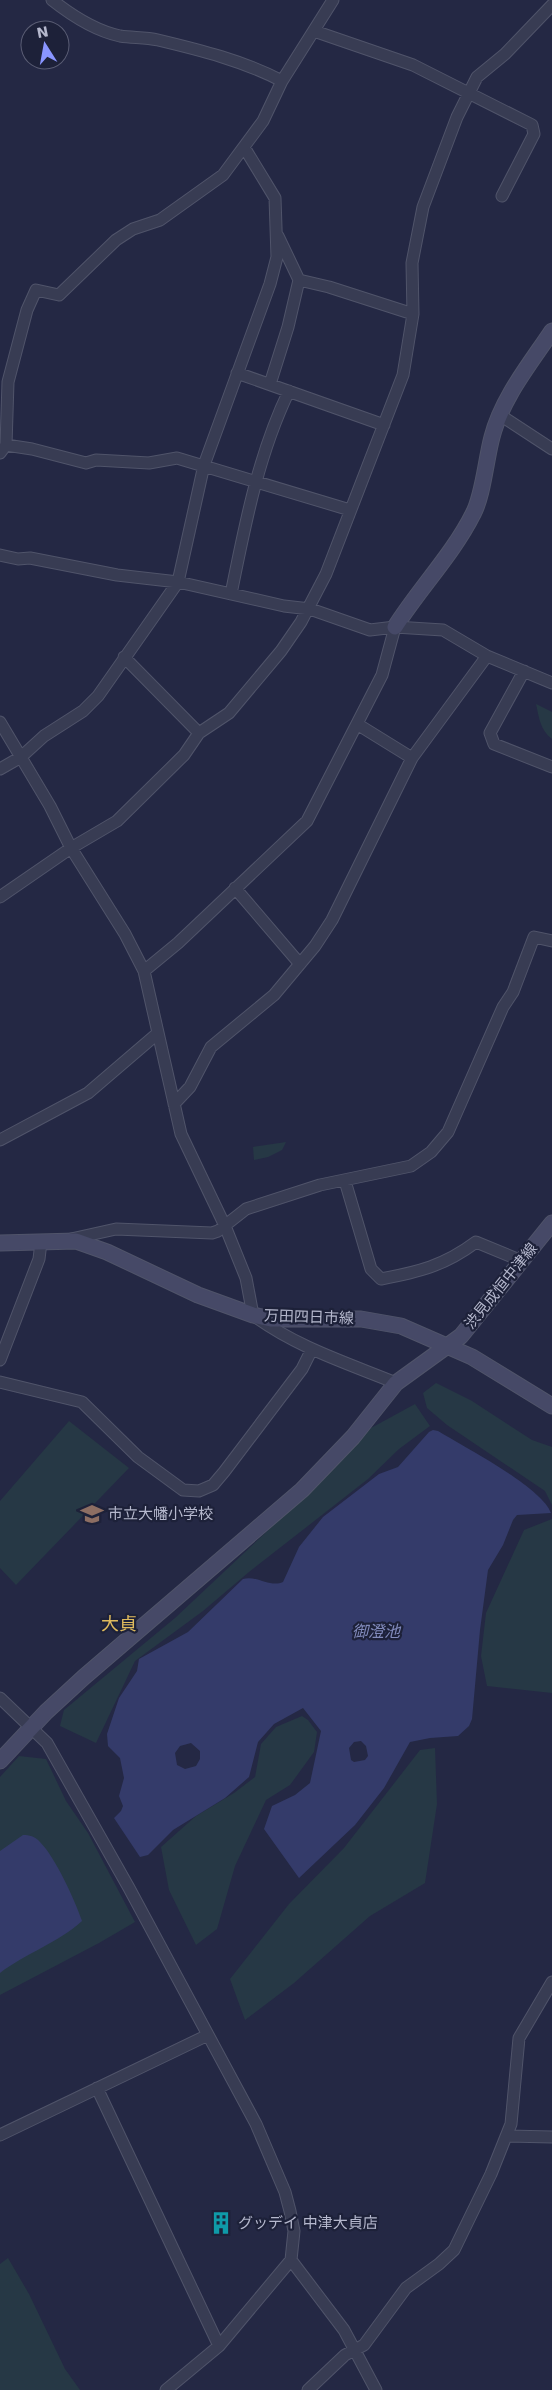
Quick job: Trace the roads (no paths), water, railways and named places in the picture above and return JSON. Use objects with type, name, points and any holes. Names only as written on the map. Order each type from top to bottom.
[{"type":"street","points":[[52,0],[68,12],[112,34],[149,38],[205,52],[248,65],[282,81]]},
{"type":"street","points":[[333,0],[282,81],[263,121],[223,175],[160,220],[133,229],[116,240],[59,295],[36,290],[27,310],[8,382],[3,449],[32,449],[86,463],[96,460],[149,462],[177,458],[350,510]]},
{"type":"street","points":[[0,897],[71,848],[122,816],[184,755],[199,733],[229,713],[281,651],[310,608],[326,574],[403,376],[413,314],[412,263],[423,207],[469,92],[477,77],[515,45],[552,6]]},
{"type":"street","points":[[314,31],[413,65],[526,120],[534,128],[534,134],[502,196]]},
{"type":"street","points":[[0,769],[21,757],[44,736],[83,710],[93,701],[109,683],[124,657],[178,582],[204,466],[270,284],[277,257],[275,198],[244,147]]},
{"type":"street","points":[[270,384],[288,327],[299,280],[277,234]]},
{"type":"street","points":[[299,280],[329,287],[413,314]]},
{"type":"street","points":[[144,970],[178,943],[307,821],[382,675],[395,627],[475,512],[492,435],[500,415],[522,374],[552,331]]},
{"type":"street","points":[[237,373],[384,425]]},
{"type":"street","points":[[231,594],[256,482],[278,412],[289,390]]},
{"type":"street","points":[[500,415],[552,449]]},
{"type":"street","points":[[0,555],[18,559],[30,558],[117,575],[178,582],[284,606],[310,608],[370,630],[395,627],[442,630],[487,656],[552,683]]},
{"type":"street","points":[[174,1104],[190,1087],[211,1048],[274,995],[300,964],[332,920],[412,758],[487,656]]},
{"type":"street","points":[[124,657],[199,733]]},
{"type":"street","points":[[524,671],[490,733],[494,744],[552,768]]},
{"type":"street","points":[[0,722],[71,848],[125,934],[144,970],[181,1134],[225,1226],[246,1278],[253,1315],[281,1334],[312,1349],[396,1383]]},
{"type":"street","points":[[357,724],[412,758]]},
{"type":"street","points":[[235,888],[300,964]]},
{"type":"street","points":[[67,1240],[116,1229],[212,1233],[225,1226],[238,1213],[246,1209],[320,1185],[411,1166],[431,1152],[448,1132],[503,1007],[513,992],[534,937],[552,941]]},
{"type":"street","points":[[0,1140],[88,1093],[158,1033]]},
{"type":"street","points":[[344,1180],[371,1269],[380,1279],[441,1264],[476,1242],[522,1261]]},
{"type":"street","name":"渋見成恒中津線","points":[[0,1762],[84,1677],[302,1490],[353,1437],[396,1383],[461,1336],[552,1223]]},
{"type":"street","name":"万田四日市線","points":[[0,1243],[76,1241],[107,1252],[198,1295],[253,1315],[271,1319],[341,1318],[385,1322],[415,1331],[472,1357],[552,1406]]},
{"type":"street","points":[[0,1360],[39,1259],[41,1242]]},
{"type":"street","points":[[0,1382],[82,1402],[138,1457],[183,1490],[199,1491],[213,1485],[224,1472],[302,1369],[312,1349]]},
{"type":"street","points":[[0,1698],[47,1743],[69,1781],[256,2124],[284,2192],[294,2231],[292,2260],[219,2346],[166,2390]]},
{"type":"street","points":[[308,2390],[345,2355],[364,2344],[406,2288],[439,2264],[454,2250],[507,2136],[514,2108],[519,2038],[552,1982]]},
{"type":"street","points":[[0,2135],[208,2035]]},
{"type":"street","points":[[97,2088],[219,2346]]},
{"type":"street","points":[[507,2136],[552,2137]]},
{"type":"street","points":[[292,2260],[319,2299],[333,2314],[376,2390]]},
{"type":"water","name":"御澄池","points":[[433,1430],[438,1431],[501,1468],[533,1491],[545,1503],[551,1513],[517,1515],[513,1520],[503,1545],[488,1570],[480,1630],[472,1719],[469,1726],[458,1736],[410,1742],[384,1788],[355,1825],[299,1878],[264,1829],[272,1806],[295,1795],[310,1783],[321,1731],[303,1708],[274,1724],[258,1742],[249,1777],[225,1798],[173,1830],[148,1855],[140,1857],[114,1818],[123,1806],[119,1796],[124,1778],[120,1758],[108,1746],[107,1734],[119,1698],[137,1671],[139,1659],[188,1632],[243,1579],[248,1578],[273,1584],[283,1582],[299,1547],[323,1517],[379,1474],[398,1467],[429,1432]],"holes":[[[361,1741],[366,1746],[368,1756],[365,1760],[354,1762],[351,1760],[349,1748],[354,1742]],[[191,1743],[200,1751],[200,1759],[196,1766],[185,1769],[177,1765],[175,1753],[180,1746]]]},
{"type":"water","points":[[23,1835],[36,1838],[46,1849],[64,1879],[82,1921],[63,1936],[0,1973],[0,1851]]},
{"type":"place","name":"市立大幡小学校","points":[[92,1514]]},
{"type":"place","name":"グッデイ 中津大貞店","points":[[221,2223]]},
{"type":"district","name":"大貞","points":[[119,1624]]}]
